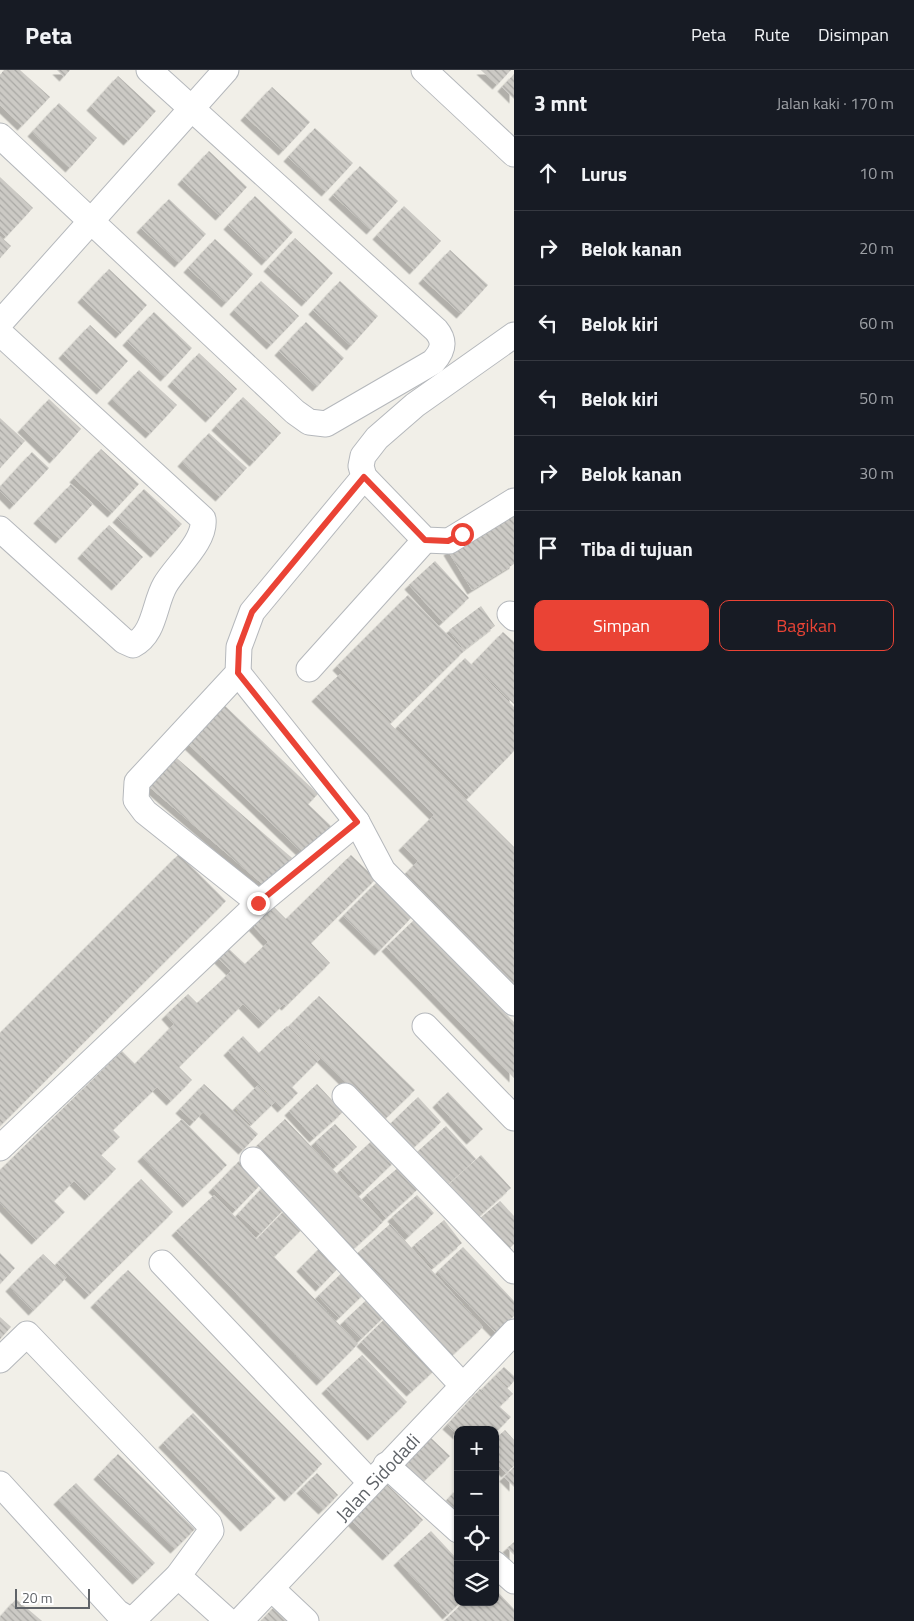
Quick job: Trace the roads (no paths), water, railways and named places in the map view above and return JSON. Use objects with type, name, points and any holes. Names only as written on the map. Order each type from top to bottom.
[{"type":"street","points":[[0,136],[92,220],[295,412],[309,422],[326,424],[428,366],[440,354],[442,339],[436,330],[150,70]]},
{"type":"street","points":[[0,323],[226,70]]},
{"type":"street","points":[[424,70],[514,154]]},
{"type":"street","points":[[0,333],[203,520],[204,528],[200,538],[179,564],[164,587],[145,635],[133,645],[124,641],[0,529]]},
{"type":"street","points":[[514,334],[415,405],[376,438],[366,448],[361,466],[364,477],[425,540],[448,541],[514,501]]},
{"type":"street","points":[[364,477],[252,612],[239,647],[238,673],[357,822],[383,871],[514,1003]]},
{"type":"street","points":[[309,669],[425,540]]},
{"type":"street","points":[[238,673],[151,766],[137,782],[135,789],[136,800],[145,812],[258,903]]},
{"type":"street","points":[[0,1148],[258,903],[357,822]]},
{"type":"street","points":[[426,1026],[514,1118]]},
{"type":"street","points":[[344,1096],[514,1271]]},
{"type":"street","points":[[253,1160],[463,1386]]},
{"type":"street","points":[[162,1263],[378,1474],[454,1527]]},
{"type":"street","name":"Jalan Sidodadi","points":[[240,1621],[514,1332]]},
{"type":"street","points":[[0,1360],[27,1334],[208,1524],[211,1531],[178,1576],[134,1619],[125,1617],[117,1612],[0,1484]]},
{"type":"street","points":[[499,1568],[514,1581]]},
{"type":"street","points":[[178,1576],[228,1621]]},
{"type":"street","points":[[272,1589],[306,1621]]}]
